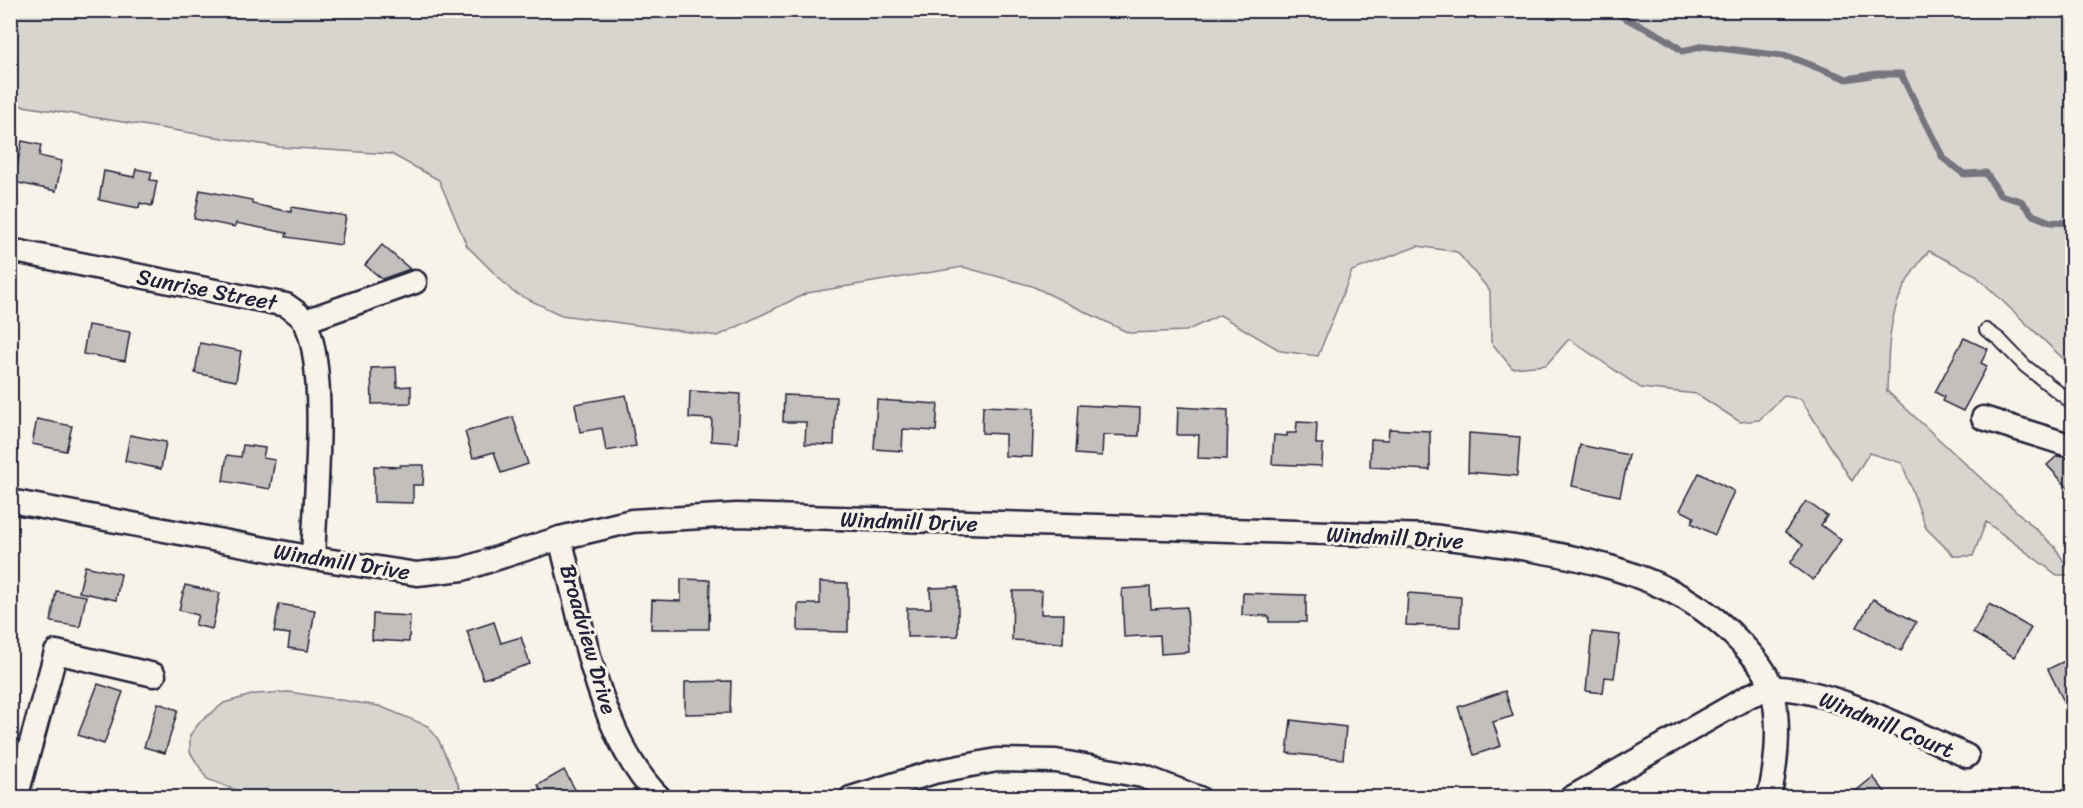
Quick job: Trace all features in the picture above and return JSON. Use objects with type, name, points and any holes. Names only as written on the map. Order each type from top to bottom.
[{"type":"street","name":"Sunrise Street","points":[[10,250],[286,305],[305,321],[314,347],[318,411],[313,558]]},
{"type":"street","points":[[305,321],[415,282]]},
{"type":"street","points":[[1983,418],[2073,446]]},
{"type":"street","name":"Windmill Drive","points":[[10,501],[313,558],[417,574],[463,569],[560,538],[632,521],[737,515],[1431,537],[1493,544],[1634,574],[1667,588],[1723,623],[1759,662],[1772,688],[1778,728],[1769,798]]},
{"type":"street","name":"Broadview Drive","points":[[560,538],[606,710],[642,781],[660,798]]},
{"type":"street","points":[[16,798],[56,652],[154,675]]},
{"type":"street","points":[[1571,798],[1751,695],[1772,688]]},
{"type":"street","name":"Windmill Court","points":[[1772,688],[1803,691],[1876,715],[1966,756]]},
{"type":"street","points":[[851,798],[934,772],[997,760],[1056,761],[1142,776],[1199,798]]},
{"type":"lane","points":[[1986,330],[1999,339],[2008,351],[2025,366],[2073,403]]},
{"type":"shaded area","points":[[10,11],[2072,11],[2072,367],[1974,274],[1929,251],[1905,284],[1898,300],[1890,333],[1887,391],[2055,547],[2072,575],[2057,575],[1986,522],[1973,556],[1954,556],[1926,528],[1902,463],[1869,453],[1852,481],[1801,399],[1784,396],[1759,420],[1740,422],[1697,394],[1641,388],[1569,339],[1546,365],[1512,368],[1491,342],[1490,291],[1457,252],[1418,246],[1352,271],[1318,356],[1281,351],[1220,315],[1186,331],[1129,333],[1032,286],[963,267],[807,293],[718,336],[561,315],[513,292],[467,246],[439,180],[391,154],[279,147],[11,104]]},
{"type":"shaded area","points":[[289,692],[379,706],[428,726],[438,739],[464,797],[254,797],[207,779],[190,752],[190,735],[200,722],[224,703],[255,694]]},
{"type":"building","points":[[22,141],[41,145],[39,156],[62,161],[56,191],[14,182]]},
{"type":"building","points":[[136,169],[152,172],[150,180],[157,181],[152,206],[140,203],[139,208],[99,200],[104,171],[134,177]]},
{"type":"building","points":[[200,190],[252,200],[252,204],[291,212],[291,207],[346,216],[341,245],[286,237],[287,233],[236,223],[235,227],[194,219]]},
{"type":"building","points":[[382,245],[410,269],[382,279],[365,265]]},
{"type":"building","points":[[88,325],[130,332],[125,361],[83,354]]},
{"type":"building","points":[[1964,338],[1988,349],[1981,363],[1987,366],[1963,411],[1942,401],[1944,397],[1935,392]]},
{"type":"building","points":[[200,343],[241,351],[236,381],[195,373]]},
{"type":"building","points":[[396,367],[397,387],[411,386],[411,403],[372,404],[371,368]]},
{"type":"building","points":[[690,391],[740,394],[738,443],[711,441],[712,419],[689,418]]},
{"type":"building","points":[[626,395],[636,446],[606,451],[602,428],[580,432],[575,404]]},
{"type":"building","points":[[784,395],[836,397],[834,445],[805,444],[806,422],[783,422]]},
{"type":"building","points":[[877,400],[938,404],[936,431],[903,429],[902,451],[874,449]]},
{"type":"building","points":[[1078,405],[1140,408],[1139,436],[1103,435],[1102,456],[1075,454]]},
{"type":"building","points":[[983,406],[1034,408],[1032,457],[1005,456],[1005,434],[982,433]]},
{"type":"building","points":[[1178,407],[1228,410],[1227,459],[1198,458],[1199,435],[1177,435]]},
{"type":"building","points":[[513,417],[528,464],[501,473],[494,452],[473,458],[465,432]]},
{"type":"building","points":[[37,419],[72,426],[66,451],[32,444]]},
{"type":"building","points":[[1297,422],[1317,423],[1316,444],[1323,444],[1322,466],[1272,464],[1274,435],[1287,436],[1287,433],[1296,433]]},
{"type":"building","points":[[1389,429],[1430,431],[1430,470],[1370,467],[1371,439],[1388,440]]},
{"type":"building","points":[[1469,433],[1520,437],[1517,476],[1468,472]]},
{"type":"building","points":[[130,435],[166,442],[161,469],[125,461]]},
{"type":"building","points":[[243,445],[265,448],[263,458],[275,460],[270,489],[223,481],[227,455],[241,457]]},
{"type":"building","points":[[1580,445],[1629,455],[1620,496],[1572,486]]},
{"type":"building","points":[[2057,456],[2073,459],[2073,493],[2047,465]]},
{"type":"building","points":[[400,465],[424,465],[423,485],[413,485],[413,503],[374,502],[374,466],[400,467]]},
{"type":"building","points":[[1699,473],[1734,491],[1715,535],[1691,523],[1694,517],[1680,510]]},
{"type":"building","points":[[1806,501],[1827,516],[1821,525],[1841,540],[1813,580],[1790,563],[1803,545],[1785,532]]},
{"type":"building","points":[[85,566],[121,574],[116,600],[79,592]]},
{"type":"building","points":[[681,579],[710,580],[709,629],[651,629],[652,600],[681,601]]},
{"type":"building","points":[[820,582],[848,583],[848,632],[798,631],[798,604],[820,604]]},
{"type":"building","points":[[185,585],[220,593],[212,629],[195,625],[198,615],[179,610]]},
{"type":"building","points":[[958,587],[958,636],[907,637],[907,608],[931,608],[930,588]]},
{"type":"building","points":[[1150,587],[1151,609],[1187,607],[1189,652],[1161,654],[1160,635],[1124,637],[1122,589]]},
{"type":"building","points":[[56,591],[86,596],[80,627],[51,622]]},
{"type":"building","points":[[1013,591],[1042,591],[1041,614],[1064,614],[1063,643],[1012,640]]},
{"type":"building","points":[[1243,593],[1306,595],[1306,622],[1269,622],[1269,616],[1242,615]]},
{"type":"building","points":[[1408,593],[1461,597],[1460,627],[1406,625]]},
{"type":"building","points":[[1873,599],[1916,622],[1901,651],[1857,627]]},
{"type":"building","points":[[279,604],[315,610],[308,651],[288,648],[290,634],[274,632]]},
{"type":"building","points":[[1989,604],[2031,628],[2014,657],[1973,633]]},
{"type":"building","points":[[373,614],[410,616],[409,642],[372,640]]},
{"type":"building","points":[[494,622],[501,643],[521,637],[530,664],[483,679],[467,631]]},
{"type":"building","points":[[1592,632],[1620,635],[1614,678],[1605,677],[1603,693],[1586,691]]},
{"type":"building","points":[[2073,657],[2073,720],[2048,669]]},
{"type":"building","points":[[731,681],[730,713],[685,714],[685,682]]},
{"type":"building","points":[[98,684],[123,692],[104,744],[78,735]]},
{"type":"building","points":[[1505,691],[1513,716],[1493,722],[1501,746],[1474,755],[1458,707]]},
{"type":"building","points":[[158,703],[178,710],[165,753],[144,747]]},
{"type":"building","points":[[1291,720],[1346,727],[1343,759],[1287,753]]},
{"type":"building","points":[[564,770],[580,798],[545,798],[538,785]]},
{"type":"building","points":[[1873,777],[1890,798],[1847,798]]},
{"type":"waterway","points":[[1611,10],[1674,44],[1682,51],[1704,46],[1790,57],[1847,79],[1877,74],[1901,74],[1943,158],[1964,174],[1986,173],[2000,195],[2021,201],[2033,215],[2050,222],[2072,223]]}]
